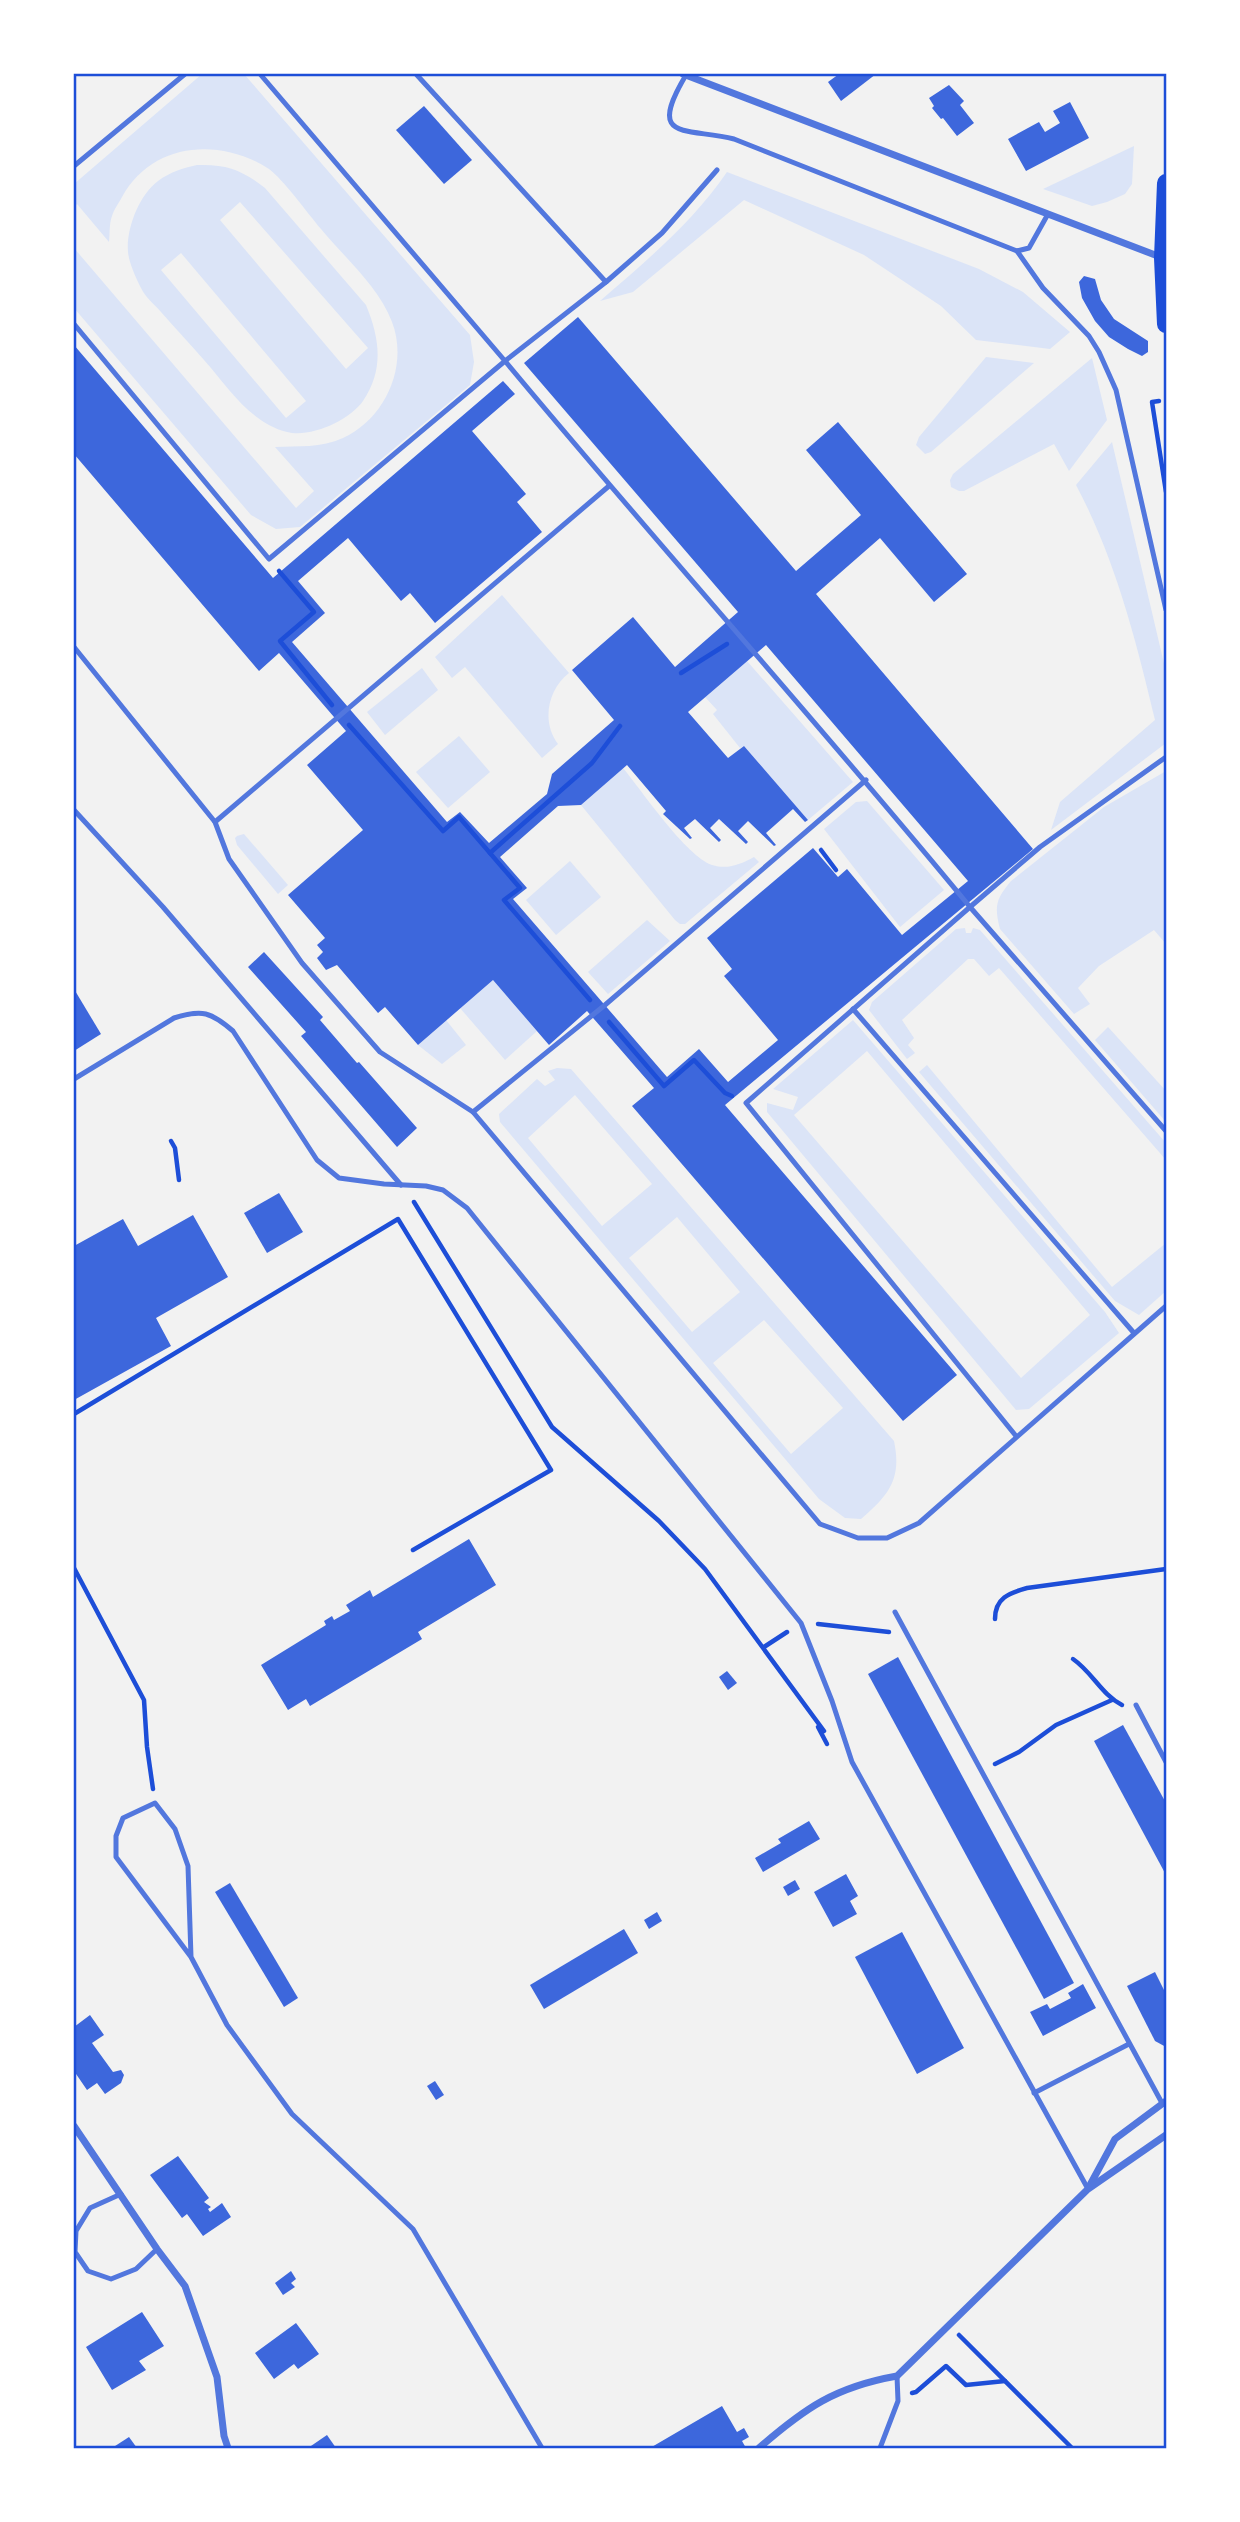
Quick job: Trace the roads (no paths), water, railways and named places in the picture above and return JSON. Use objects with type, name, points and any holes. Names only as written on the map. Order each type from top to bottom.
[{"type":"main road","points":[[1167,183],[1167,324]]},
{"type":"street","points":[[684,74],[1165,259]]},
{"type":"street","points":[[1088,2189],[1115,2139],[1165,2105]]},
{"type":"street","points":[[74,2126],[185,2286],[217,2377],[224,2436],[228,2448]]},
{"type":"street","points":[[759,2448],[793,2418],[837,2393],[864,2382],[897,2376],[1088,2189],[1167,2135]]},
{"type":"lane","points":[[74,166],[185,74]]},
{"type":"lane","points":[[260,74],[609,486],[866,780],[970,907],[1167,1131]]},
{"type":"lane","points":[[416,74],[606,282]]},
{"type":"lane","points":[[684,74],[669,112],[676,127],[685,132],[734,139],[1017,251],[1043,288],[1089,335],[1116,390],[1167,610]]},
{"type":"lane","points":[[74,324],[269,559],[505,361],[606,282],[662,233],[717,170]]},
{"type":"lane","points":[[1017,251],[1029,248],[1048,214]]},
{"type":"lane","points":[[215,822],[609,486]]},
{"type":"lane","points":[[74,647],[215,822],[229,859],[302,963],[380,1052],[474,1112],[820,1524],[858,1538],[887,1538],[919,1523],[1167,1307]]},
{"type":"lane","points":[[1016,1436],[746,1103],[1040,847],[1167,757]]},
{"type":"lane","points":[[474,1112],[598,1010],[866,780]]},
{"type":"lane","points":[[74,810],[163,908],[401,1185]]},
{"type":"lane","points":[[853,1009],[1134,1333]]},
{"type":"lane","points":[[74,1079],[174,1018],[188,1013],[204,1012],[216,1016],[233,1031],[317,1160],[339,1178],[426,1186],[443,1190],[467,1208],[801,1623],[832,1701],[852,1762],[1088,2189]]},
{"type":"lane","points":[[895,1612],[1165,2105]]},
{"type":"lane","points":[[1136,1705],[1167,1762]]},
{"type":"lane","points":[[191,1957],[188,1866],[175,1829],[156,1804],[122,1818],[116,1836],[116,1857],[191,1957],[227,2025],[292,2115],[413,2229],[542,2448]]},
{"type":"lane","points":[[1034,2093],[1129,2043]]},
{"type":"lane","points":[[121,2194],[90,2208],[76,2231],[75,2252],[89,2271],[111,2279],[136,2269],[157,2249]]},
{"type":"lane","points":[[880,2448],[898,2401],[897,2376]]}]
